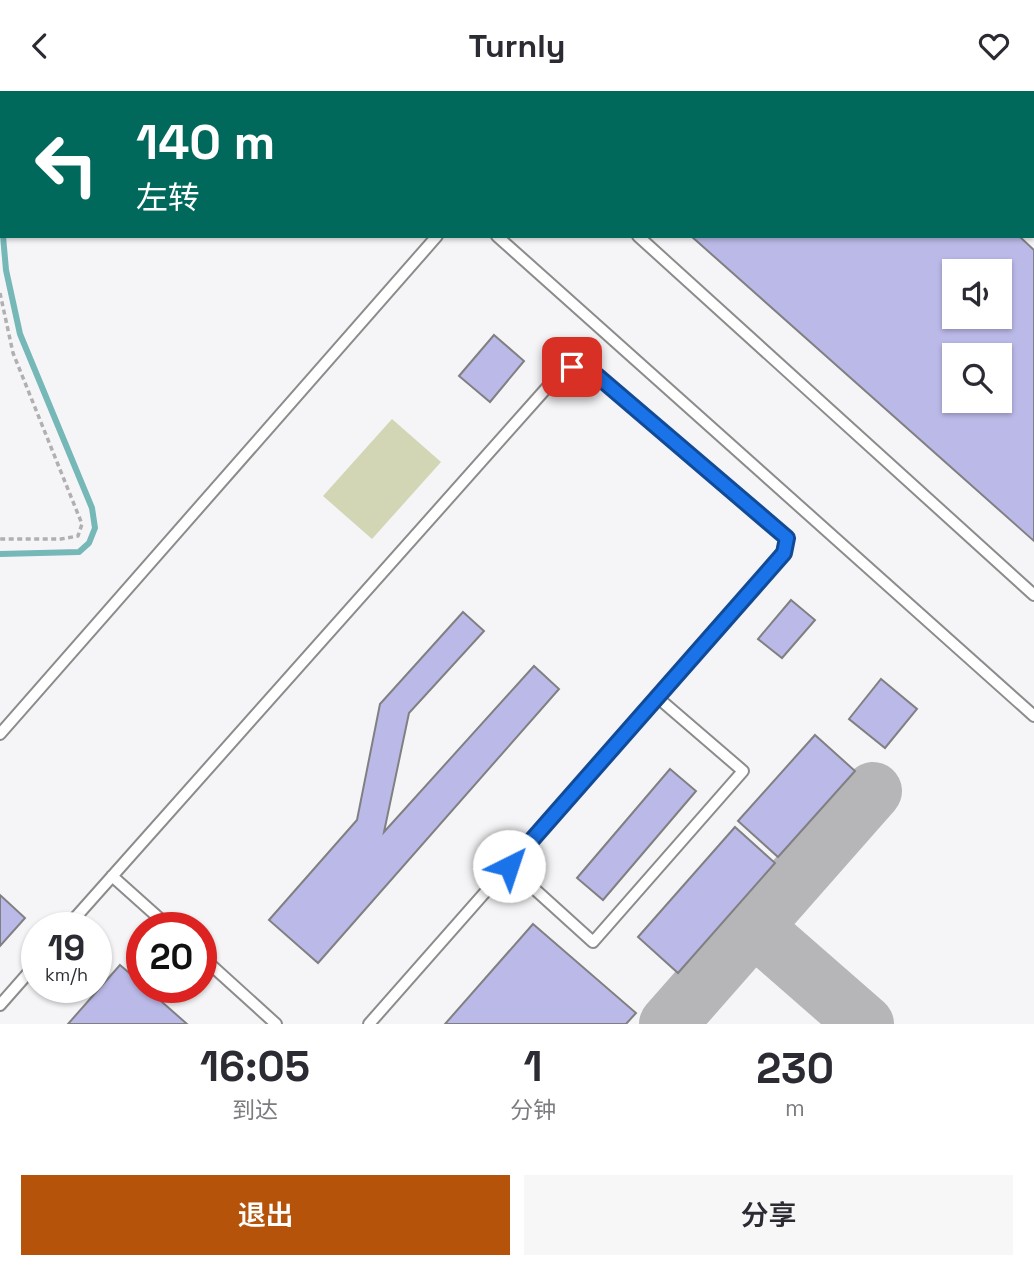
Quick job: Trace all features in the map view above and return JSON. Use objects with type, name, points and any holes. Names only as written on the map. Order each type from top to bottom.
[{"type":"lane","points":[[0,734],[435,238]]},
{"type":"lane","points":[[499,238],[1034,716]]},
{"type":"lane","points":[[640,238],[1034,595]]},
{"type":"lane","points":[[80,912],[559,375],[572,367],[588,368],[787,538],[784,553],[369,1024]]},
{"type":"lane","points":[[509,866],[593,942],[743,771],[657,697]]},
{"type":"lane","points":[[112,876],[152,912]]},
{"type":"lane","points":[[217,971],[276,1024]]},
{"type":"lane","points":[[0,1005],[21,981]]},
{"type":"path","points":[[0,293],[13,353],[82,524],[78,536],[61,539],[0,539]]},
{"type":"green space","points":[[392,419],[441,462],[372,539],[323,496]]},
{"type":"building","points":[[693,238],[1021,238],[1034,250],[1034,541]]},
{"type":"building","points":[[494,335],[524,361],[490,402],[459,376]]},
{"type":"building","points":[[791,600],[815,620],[782,658],[758,639]]},
{"type":"building","points":[[463,612],[484,631],[409,713],[384,832],[534,666],[559,689],[318,963],[269,920],[357,820],[380,704]]},
{"type":"building","points":[[881,679],[917,709],[885,748],[849,719]]},
{"type":"building","points":[[815,735],[855,771],[778,857],[738,821]]},
{"type":"building","points":[[670,769],[696,791],[603,900],[577,878]]},
{"type":"building","points":[[735,827],[775,863],[678,973],[638,937]]},
{"type":"building","points":[[0,895],[21,914],[21,922],[0,946]]},
{"type":"building","points":[[533,924],[636,1013],[626,1024],[445,1024]]},
{"type":"building","points":[[120,965],[126,970],[126,1003],[163,1003],[187,1024],[68,1024],[87,1003],[112,1003],[112,974]]},
{"type":"waterway","points":[[0,554],[79,552],[89,543],[95,528],[92,508],[20,334],[6,270],[3,238]]},
{"type":"taxiway","points":[[668,1024],[873,791]]},
{"type":"taxiway","points":[[754,927],[865,1024]]},
{"type":"route","points":[[509,866],[784,553],[787,538],[588,368],[572,367]]}]
